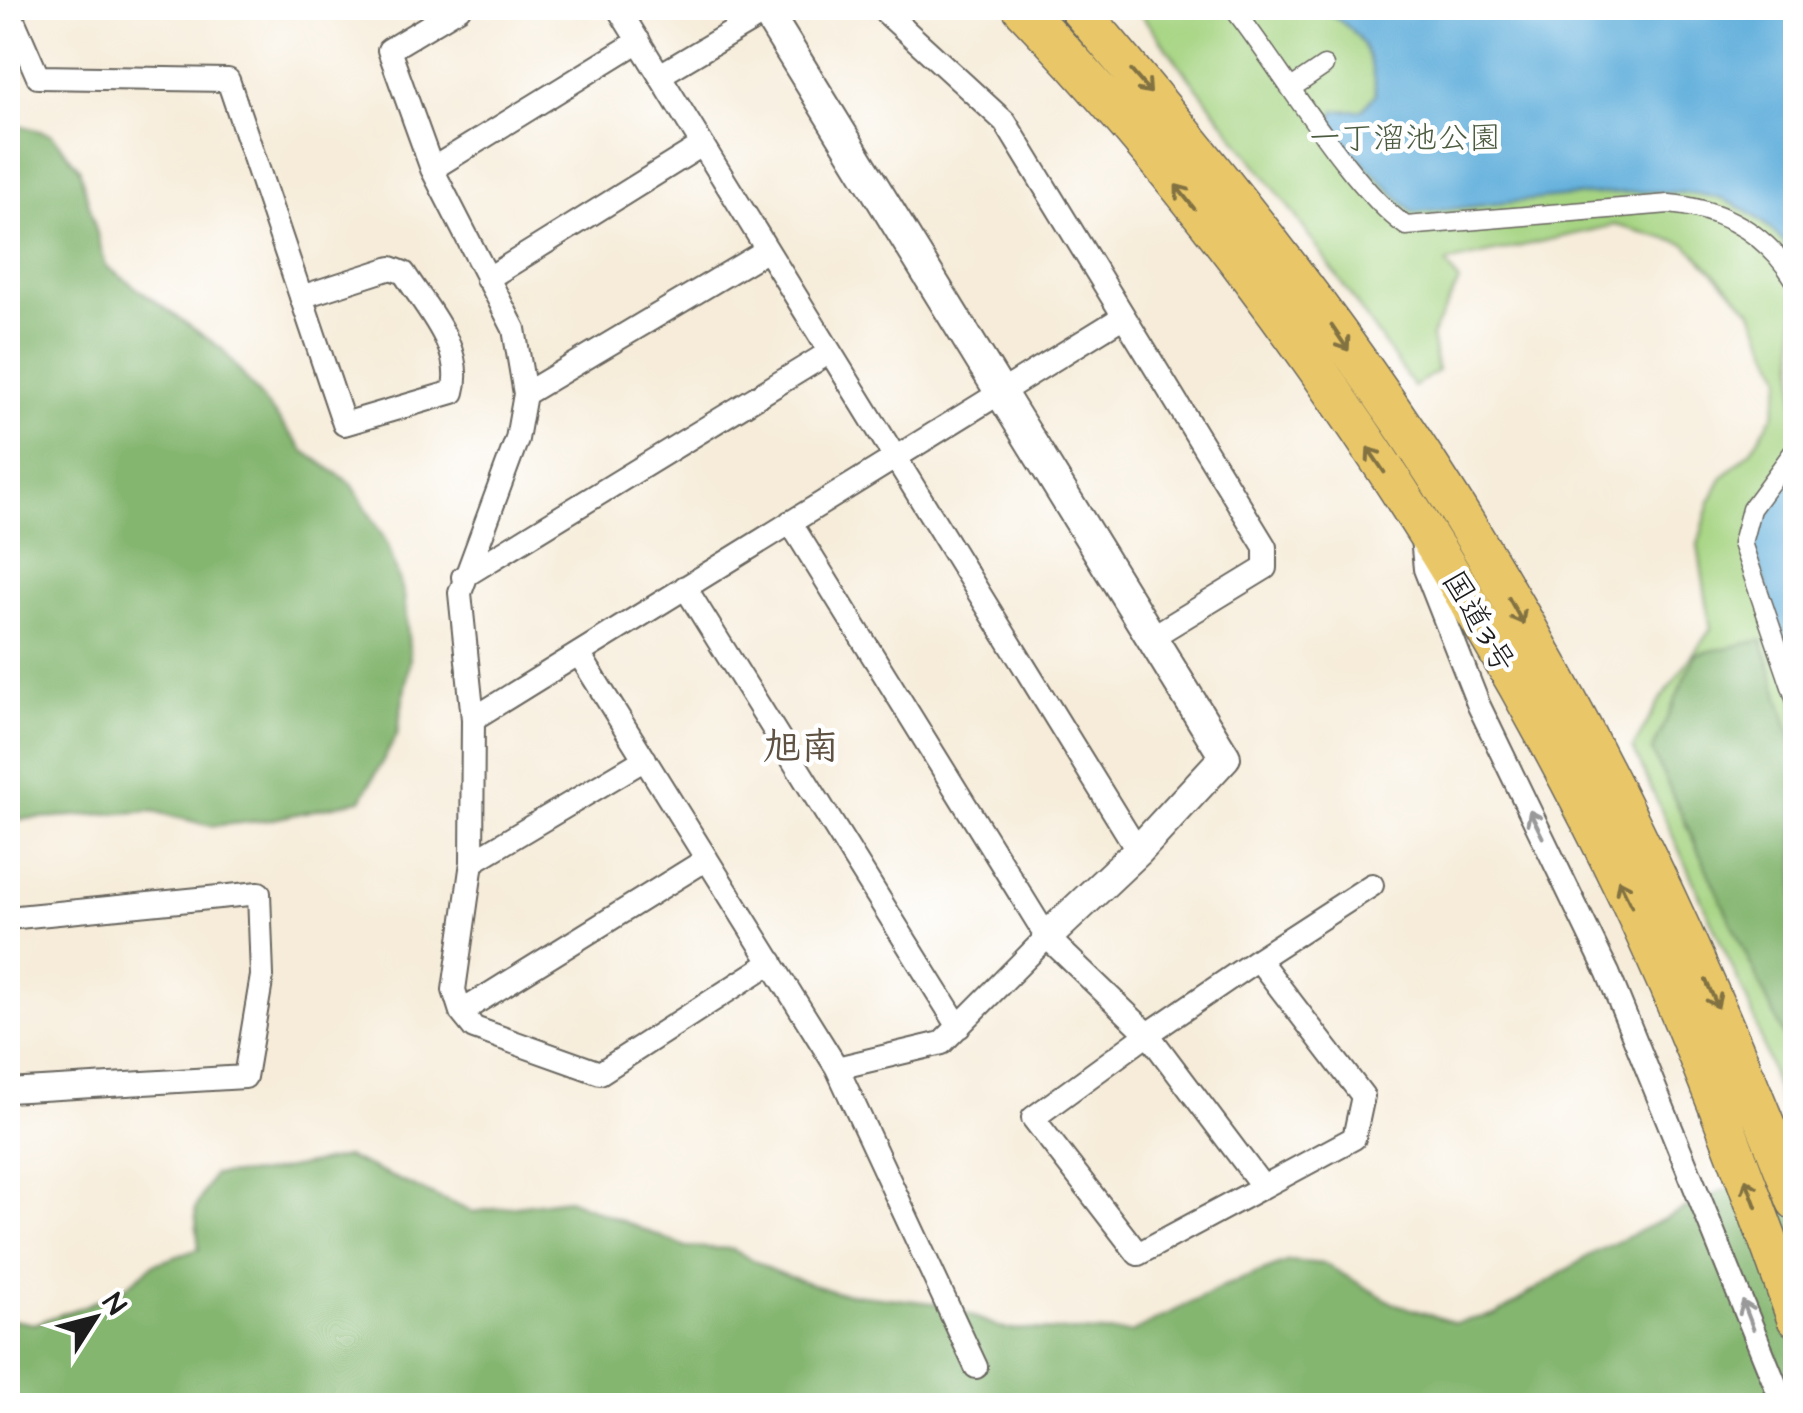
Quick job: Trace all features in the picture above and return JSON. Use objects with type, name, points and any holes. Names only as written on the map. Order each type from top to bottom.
[{"type":"highway","name":"国道3号","points":[[1078,8],[1192,142],[1297,276],[1477,541],[1654,865],[1743,1065],[1796,1201]]},
{"type":"highway","name":"国道3号","points":[[1027,14],[1167,173],[1284,325],[1420,524],[1532,715],[1627,896],[1738,1156],[1796,1318]]},
{"type":"street","points":[[8,8],[38,77],[228,80],[301,297],[344,424],[453,392],[458,372],[450,347],[404,272],[391,268],[301,297]]},
{"type":"street","points":[[459,8],[389,50],[432,169],[514,329],[525,394],[517,439],[462,577],[472,719],[472,862],[454,990],[461,1012],[474,1028],[600,1073],[772,962]]},
{"type":"street","points":[[618,8],[1138,851]]},
{"type":"street","points":[[880,8],[1005,122],[1265,547],[1265,568],[1152,636]]},
{"type":"street","points":[[1233,8],[1359,176],[1390,215],[1406,226],[1669,204],[1698,206],[1757,236],[1796,282]]},
{"type":"street","points":[[660,75],[768,9],[1225,757],[1138,851],[942,1043],[837,1068]]},
{"type":"street","points":[[432,169],[639,41]]},
{"type":"street","points":[[1293,87],[1324,66]]},
{"type":"street","points":[[487,279],[702,145]]},
{"type":"street","points":[[525,394],[767,250]]},
{"type":"street","points":[[472,719],[1122,318]]},
{"type":"street","points":[[462,577],[830,352]]},
{"type":"street","points":[[1796,448],[1751,509],[1742,543],[1796,701]]},
{"type":"street","points":[[790,522],[1047,937],[1148,1034],[1263,1187]]},
{"type":"street","points":[[1420,524],[1424,569],[1479,706],[1608,973],[1784,1406]]},
{"type":"street","points":[[685,587],[959,1027]]},
{"type":"street","points":[[579,654],[837,1068],[976,1367]]},
{"type":"street","points":[[472,862],[645,759]]},
{"type":"street","points":[[461,1012],[708,859]]},
{"type":"street","points":[[1258,959],[1363,1096],[1354,1138],[1138,1254],[1033,1118],[1148,1034],[1258,959],[1372,885]]},
{"type":"street","points":[[8,918],[259,894],[262,976],[244,1077],[8,1091]]},
{"type":"green space","name":"一丁溜池公園","points":[[1136,8],[1795,8],[1795,1121],[1788,1124],[1751,1009],[1633,748],[1659,702],[1711,629],[1698,545],[1710,502],[1723,477],[1751,450],[1774,414],[1782,376],[1751,310],[1686,244],[1615,225],[1446,263],[1459,282],[1431,336],[1437,371],[1414,387],[1291,210]]},
{"type":"green space","points":[[8,122],[51,134],[79,168],[106,266],[222,349],[304,451],[352,484],[388,545],[404,595],[410,658],[397,735],[361,800],[269,820],[211,826],[153,811],[8,820]]},
{"type":"green space","points":[[1762,640],[1795,749],[1795,1090],[1792,1054],[1652,751],[1696,654]]},
{"type":"green space","points":[[346,1157],[472,1212],[568,1199],[686,1247],[731,1249],[776,1272],[835,1292],[941,1304],[1004,1329],[1131,1333],[1224,1286],[1289,1261],[1325,1264],[1393,1303],[1455,1323],[1497,1314],[1590,1255],[1732,1186],[1795,1168],[1795,1405],[8,1406],[8,1319],[34,1324],[87,1305],[123,1289],[154,1264],[199,1249],[195,1209],[213,1175],[263,1173]]},
{"type":"water","points":[[1318,8],[1795,8],[1795,254],[1748,212],[1701,195],[1622,192],[1413,213],[1344,143],[1331,123],[1335,111],[1361,110],[1376,94],[1361,41],[1345,24]]},
{"type":"water","points":[[1795,467],[1795,674],[1752,545],[1756,518]]},
{"type":"district","name":"旭南","points":[[801,748]]}]
